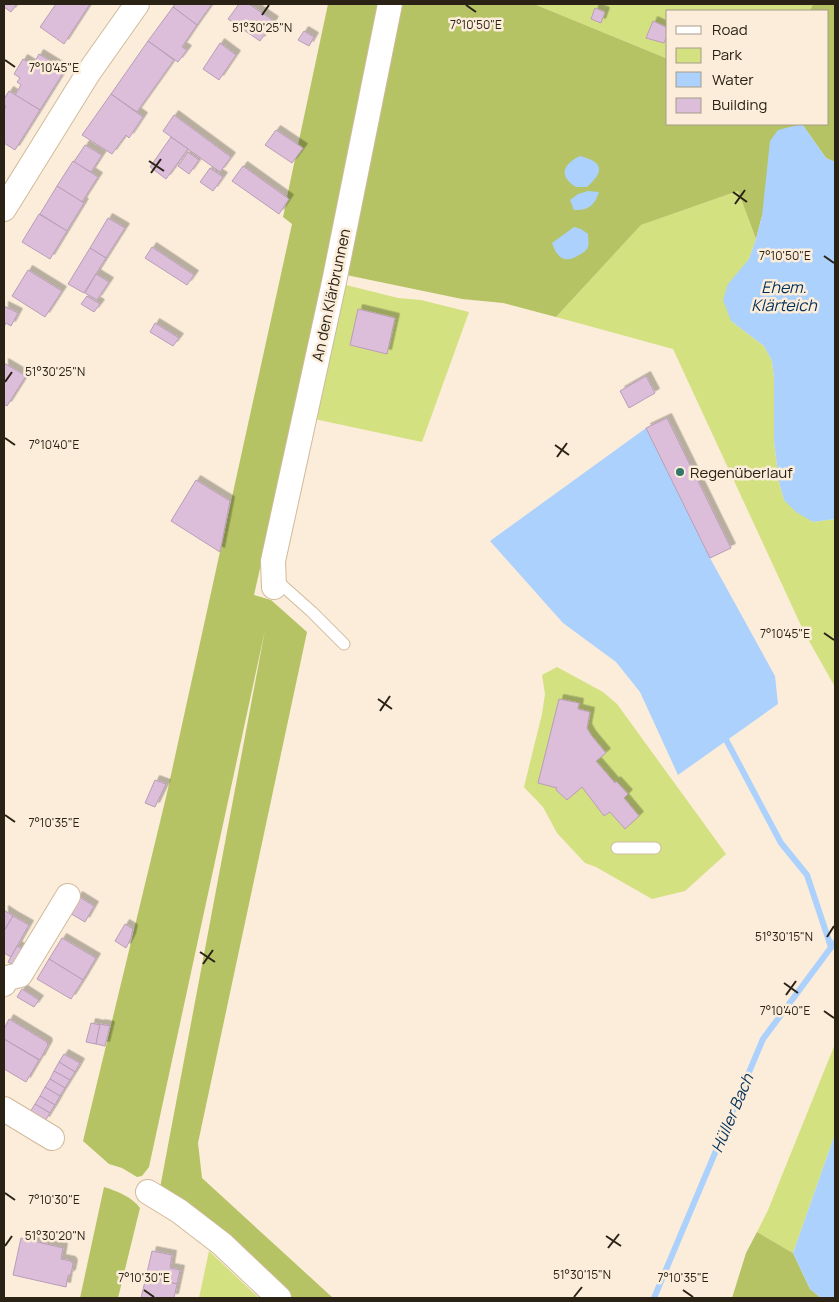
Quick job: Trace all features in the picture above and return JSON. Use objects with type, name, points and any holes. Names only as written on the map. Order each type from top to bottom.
[{"type":"street","points":[[4,210],[89,72],[137,4]]},
{"type":"street","name":"An den Klärbrunnen","points":[[274,582],[273,561],[334,282],[390,4]]},
{"type":"street","points":[[4,984],[7,978],[20,975],[68,896]]},
{"type":"street","points":[[4,1109],[52,1138]]},
{"type":"street","points":[[148,1192],[179,1211],[222,1244],[279,1298]]},
{"type":"lane","points":[[274,582],[312,612],[344,644]]},
{"type":"lane","points":[[617,848],[655,848]]},
{"type":"green space","points":[[328,4],[534,4],[666,58],[666,125],[802,125],[762,216],[756,239],[738,191],[641,225],[556,317],[503,303],[462,299],[327,271],[254,595],[271,600],[307,632],[198,1143],[202,1178],[333,1298],[279,1298],[160,1188],[265,630],[149,1167],[142,1176],[137,1177],[122,1168],[109,1164],[83,1141],[167,793],[292,224],[283,217],[289,199],[287,197],[295,159],[303,148],[298,145]]},
{"type":"green space","points":[[534,4],[813,4],[810,10],[666,10],[666,58]]},
{"type":"green space","points":[[813,4],[835,4],[835,162],[826,158],[803,125],[829,125],[829,10],[810,10]]},
{"type":"green space","points":[[738,191],[756,239],[731,321],[764,346],[772,361],[774,378],[774,441],[779,482],[784,500],[813,522],[835,519],[835,687],[804,632],[673,349],[556,317],[641,225]]},
{"type":"green space","points":[[334,282],[398,298],[421,300],[469,312],[422,442],[305,417]]},
{"type":"green space","points":[[557,667],[603,692],[617,704],[726,854],[685,891],[652,899],[596,867],[585,863],[557,833],[543,807],[524,787],[542,714],[545,694],[542,675]]},
{"type":"green space","points":[[835,1044],[835,1134],[793,1253],[757,1232],[768,1210]]},
{"type":"green space","points":[[104,1187],[129,1198],[140,1208],[118,1298],[80,1298]]},
{"type":"green space","points":[[757,1232],[793,1253],[810,1289],[821,1298],[732,1298],[746,1253]]},
{"type":"green space","points":[[209,1251],[259,1298],[199,1298]]},
{"type":"water","name":"Ehem. Klärteich","points":[[803,125],[826,158],[835,162],[835,519],[813,522],[796,512],[784,500],[779,482],[774,441],[774,378],[772,361],[764,346],[731,321],[723,300],[728,284],[749,259],[756,239],[762,216],[770,141],[778,130]]},
{"type":"water","points":[[580,156],[594,161],[599,168],[599,172],[593,182],[587,187],[576,187],[570,183],[565,174],[567,166]]},
{"type":"water","points":[[588,191],[599,192],[593,204],[587,208],[574,210],[570,200],[578,194]]},
{"type":"water","points":[[574,227],[588,234],[588,247],[574,258],[562,258],[556,252],[552,243]]},
{"type":"water","points":[[646,428],[710,558],[775,676],[778,704],[678,775],[640,692],[616,662],[563,623],[490,541]]},
{"type":"water","points":[[835,1134],[835,1298],[821,1298],[810,1289],[793,1253]]},
{"type":"building","points":[[4,4],[17,4],[11,12],[4,7]]},
{"type":"building","points":[[56,4],[90,4],[64,44],[40,27]]},
{"type":"building","points":[[175,4],[212,4],[197,25],[173,7]]},
{"type":"building","points":[[239,4],[249,4],[274,21],[260,41],[228,19]]},
{"type":"building","points":[[173,7],[197,25],[182,47],[187,50],[178,62],[148,41]]},
{"type":"building","points":[[595,8],[605,12],[601,23],[591,19]]},
{"type":"building","points":[[653,21],[666,27],[664,43],[646,38]]},
{"type":"building","points":[[304,31],[314,37],[309,46],[298,40]]},
{"type":"building","points":[[148,41],[174,60],[137,112],[111,94]]},
{"type":"building","points":[[220,43],[236,55],[219,80],[203,69]]},
{"type":"building","points":[[39,54],[65,70],[40,110],[15,95],[21,85],[17,82],[20,78],[14,74],[23,59],[33,65]]},
{"type":"building","points":[[9,91],[40,110],[15,150],[4,143],[4,110],[6,106],[4,105],[4,99]]},
{"type":"building","points":[[111,94],[143,117],[129,138],[126,135],[112,154],[82,135]]},
{"type":"building","points":[[174,115],[231,157],[220,172],[163,131]]},
{"type":"building","points":[[276,130],[303,148],[292,163],[265,145]]},
{"type":"building","points":[[171,137],[188,149],[166,179],[150,167]]},
{"type":"building","points":[[85,145],[102,155],[91,172],[74,162]]},
{"type":"building","points":[[188,152],[199,160],[189,174],[178,166]]},
{"type":"building","points":[[73,161],[98,177],[82,202],[57,186]]},
{"type":"building","points":[[243,166],[289,199],[279,214],[232,181]]},
{"type":"building","points":[[210,168],[223,177],[213,191],[200,182]]},
{"type":"building","points":[[57,186],[84,203],[67,231],[40,214]]},
{"type":"building","points":[[39,214],[67,231],[50,259],[22,242]]},
{"type":"building","points":[[108,218],[125,228],[106,258],[90,248]]},
{"type":"building","points":[[152,247],[194,275],[187,285],[145,258]]},
{"type":"building","points":[[90,248],[106,258],[84,293],[68,284]]},
{"type":"building","points":[[28,270],[62,291],[45,317],[12,296]]},
{"type":"building","points":[[96,274],[109,282],[97,300],[85,293]]},
{"type":"building","points":[[87,296],[100,304],[94,312],[81,304]]},
{"type":"building","points":[[4,306],[18,313],[11,326],[6,323],[4,327]]},
{"type":"building","points":[[358,309],[395,318],[387,354],[350,345]]},
{"type":"building","points":[[155,323],[179,338],[173,346],[150,332]]},
{"type":"building","points":[[4,363],[26,376],[7,406],[4,404]]},
{"type":"building","points":[[646,376],[655,393],[629,408],[620,391]]},
{"type":"building","name":"Regenüberlauf","points":[[667,418],[731,548],[710,558],[646,428]]},
{"type":"building","points":[[196,480],[230,501],[220,552],[171,521]]},
{"type":"building","points":[[559,699],[579,703],[578,709],[590,712],[587,728],[606,753],[596,761],[615,783],[616,781],[628,794],[624,798],[639,816],[625,829],[610,812],[604,816],[582,787],[567,800],[556,790],[557,788],[538,783]]},
{"type":"building","points":[[155,780],[166,784],[155,807],[145,803]]},
{"type":"building","points":[[78,896],[94,906],[85,922],[68,912]]},
{"type":"building","points":[[4,910],[13,916],[4,931]]},
{"type":"building","points":[[13,916],[29,925],[11,957],[4,953],[4,931]]},
{"type":"building","points":[[125,924],[133,929],[126,948],[115,941]]},
{"type":"building","points":[[62,938],[96,958],[83,980],[49,959]]},
{"type":"building","points":[[17,946],[26,951],[16,967],[8,962]]},
{"type":"building","points":[[49,959],[83,980],[71,999],[37,979]]},
{"type":"building","points":[[22,989],[39,1000],[34,1007],[17,997]]},
{"type":"building","points":[[9,1019],[47,1042],[48,1045],[40,1060],[4,1039],[4,1029]]},
{"type":"building","points":[[91,1023],[100,1025],[96,1044],[86,1042]]},
{"type":"building","points":[[100,1024],[110,1026],[105,1046],[96,1044]]},
{"type":"building","points":[[4,1039],[39,1060],[26,1082],[4,1069]]},
{"type":"building","points":[[64,1054],[80,1063],[75,1072],[59,1062]]},
{"type":"building","points":[[59,1062],[75,1072],[70,1080],[54,1071]]},
{"type":"building","points":[[54,1071],[70,1080],[65,1088],[50,1079]]},
{"type":"building","points":[[50,1079],[65,1088],[60,1096],[45,1087]]},
{"type":"building","points":[[45,1087],[60,1096],[55,1105],[40,1096]]},
{"type":"building","points":[[40,1096],[55,1105],[50,1113],[35,1104]]},
{"type":"building","points":[[35,1104],[50,1113],[45,1121],[30,1112]]},
{"type":"building","points":[[21,1238],[63,1248],[61,1259],[71,1261],[73,1264],[66,1287],[13,1275]]},
{"type":"building","points":[[152,1251],[172,1255],[170,1268],[180,1270],[177,1284],[146,1277]]},
{"type":"building","points":[[146,1277],[177,1284],[174,1298],[141,1298]]},
{"type":"waterway","points":[[723,734],[781,843],[807,875],[831,947]]},
{"type":"waterway","name":"Hüller Bach","points":[[654,1298],[763,1039],[835,942]]},
{"type":"place","name":"Regenüberlauf","points":[[680,472]]}]
